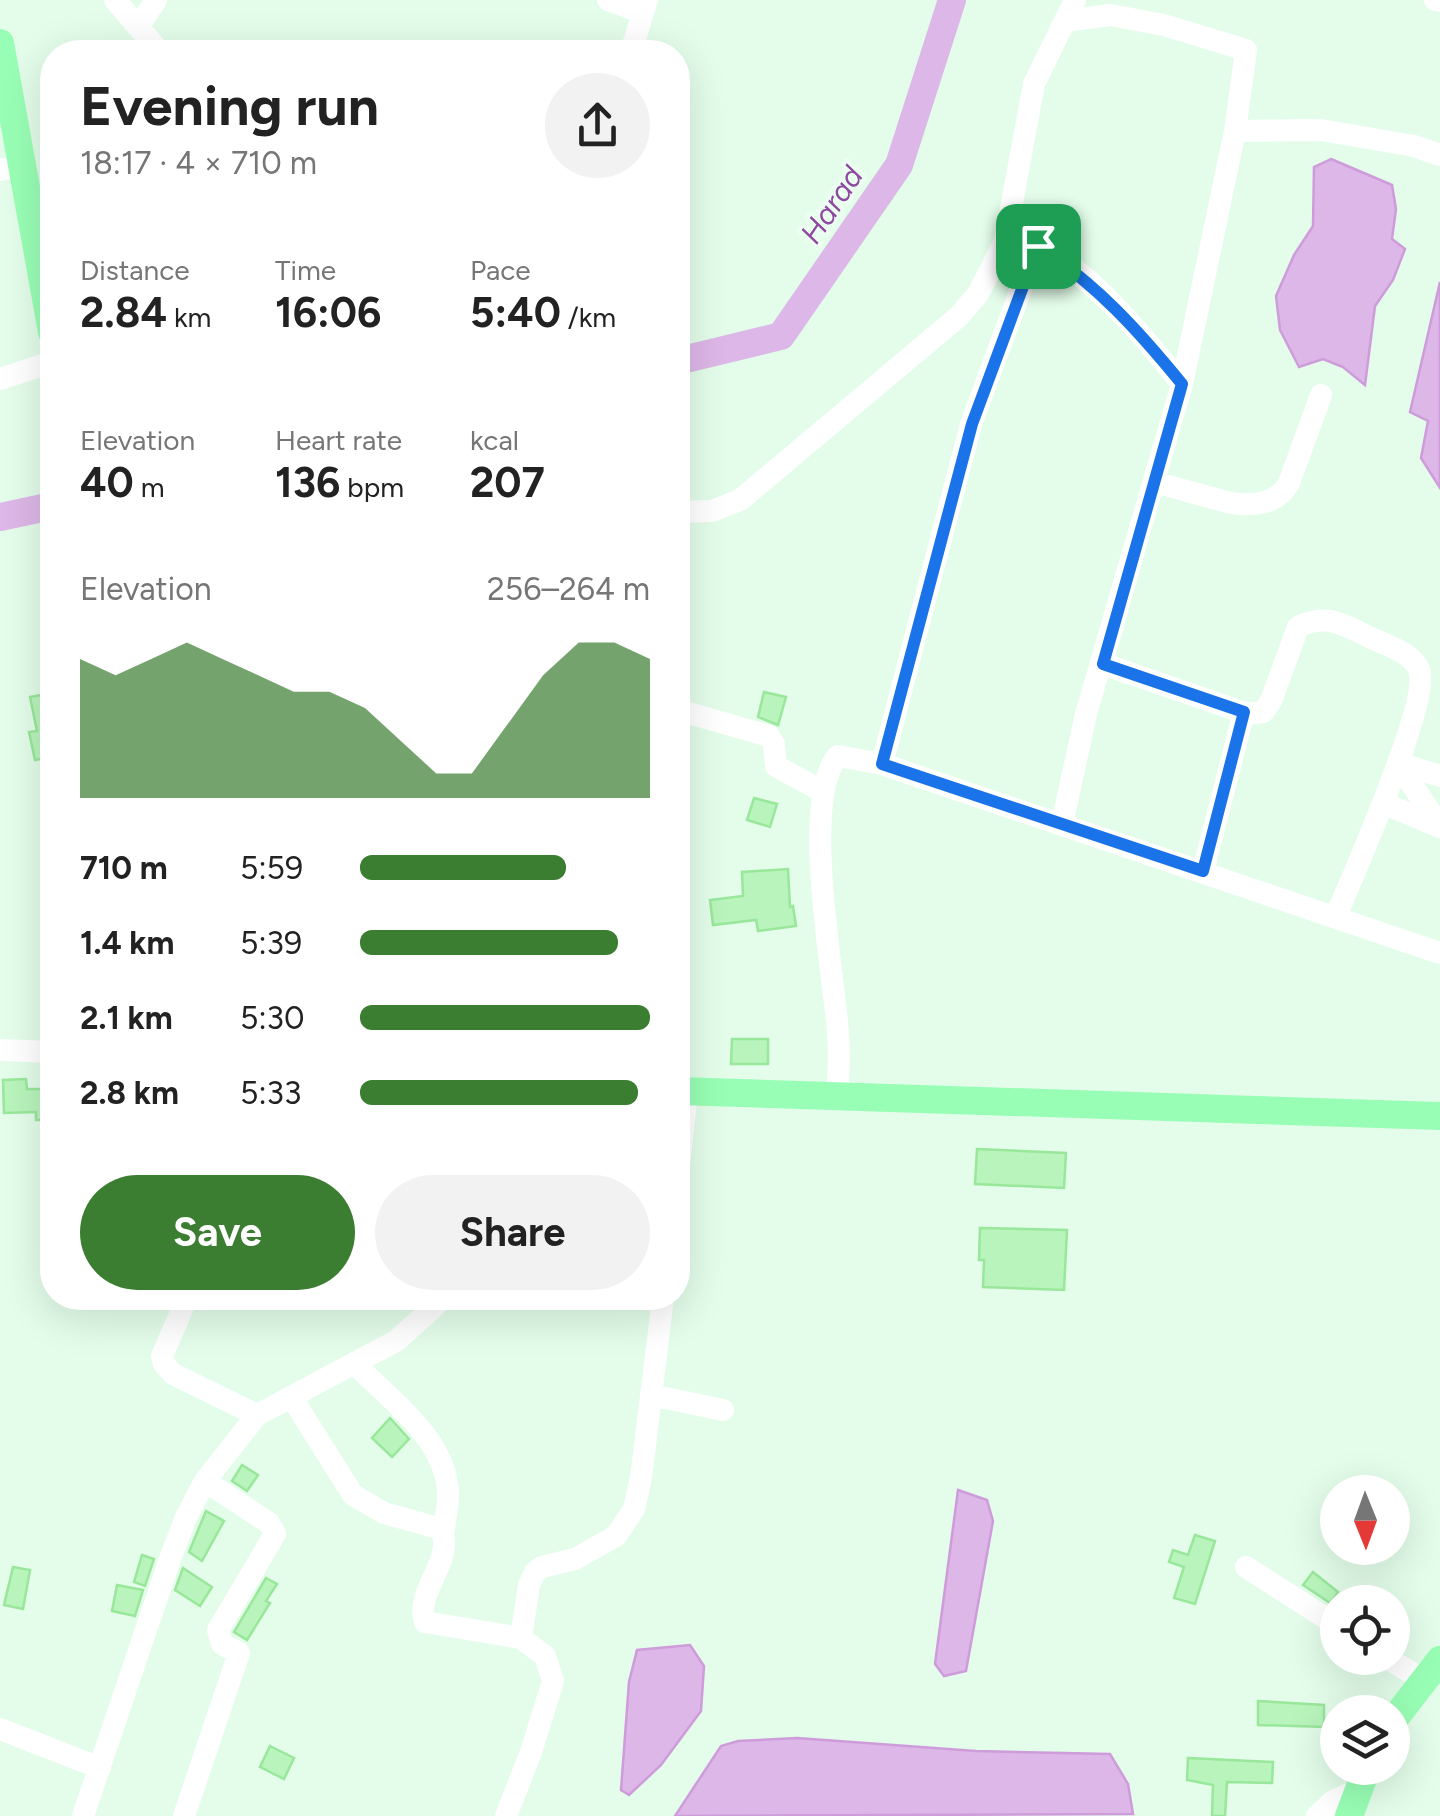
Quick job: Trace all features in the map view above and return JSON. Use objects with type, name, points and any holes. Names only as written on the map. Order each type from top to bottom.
[{"type":"main road","points":[[0,42],[11,167],[40,284]]},
{"type":"main road","points":[[690,1092],[1440,1116]]},
{"type":"main road","points":[[1410,1699],[1432,1671]]},
{"type":"street","points":[[116,0],[150,40]]},
{"type":"street","points":[[139,26],[156,0]]},
{"type":"street","points":[[608,0],[645,6],[635,40]]},
{"type":"street","points":[[690,512],[712,511],[740,500],[958,317],[978,294],[1006,241],[1034,84],[1070,10],[1164,26],[1246,50],[1235,131],[1182,384],[1086,714],[1062,824]]},
{"type":"street","points":[[1235,131],[1321,130],[1414,146],[1440,155]]},
{"type":"street","points":[[1006,241],[1038,246],[1080,274],[1104,295],[1182,384]]},
{"type":"street","points":[[882,764],[972,424],[1038,246]]},
{"type":"street","points":[[0,378],[40,366]]},
{"type":"street","points":[[1154,482],[1244,505],[1273,499],[1284,493],[1290,483],[1321,395]]},
{"type":"street","points":[[1103,664],[1244,712],[1263,712],[1271,701],[1298,627],[1325,618],[1336,620],[1411,657],[1429,702],[1398,763],[1336,916]]},
{"type":"street","points":[[1203,871],[1244,712]]},
{"type":"street","points":[[690,713],[769,736],[774,744],[776,766],[822,790]]},
{"type":"street","points":[[838,1096],[839,1038],[820,843],[822,790],[838,756],[882,764],[1440,953]]},
{"type":"street","points":[[1398,763],[1440,776]]},
{"type":"street","points":[[1398,763],[1440,827]]},
{"type":"street","points":[[1383,803],[1440,827]]},
{"type":"street","points":[[0,1050],[40,1052]]},
{"type":"street","points":[[182,1310],[162,1356],[164,1364],[173,1374],[258,1416]]},
{"type":"street","points":[[83,1816],[170,1559],[205,1481],[258,1416],[396,1341],[431,1310]]},
{"type":"street","points":[[521,1638],[529,1585],[535,1572],[576,1559],[616,1536],[634,1509],[662,1310]]},
{"type":"street","points":[[354,1364],[420,1430],[436,1453],[448,1494],[444,1550],[422,1606],[425,1622],[521,1638],[546,1656],[553,1681],[506,1816]]},
{"type":"street","points":[[651,1396],[723,1410]]},
{"type":"street","points":[[292,1398],[354,1495],[384,1513],[438,1528],[443,1534]]},
{"type":"street","points":[[184,1816],[239,1653],[218,1640],[218,1630],[276,1534],[269,1522],[205,1481]]},
{"type":"street","points":[[1246,1567],[1320,1614]]},
{"type":"street","points":[[0,1729],[100,1768]]},
{"type":"street","points":[[1317,1816],[1332,1802],[1358,1791]]},
{"type":"shaded area","points":[[1331,159],[1392,185],[1396,209],[1392,239],[1405,249],[1393,280],[1375,306],[1365,385],[1343,367],[1323,359],[1299,367],[1280,330],[1276,296],[1294,255],[1313,226],[1314,167]]},
{"type":"shaded area","points":[[1440,282],[1440,488],[1421,458],[1428,421],[1410,412]]},
{"type":"shaded area","points":[[958,1490],[987,1500],[993,1521],[966,1671],[944,1676],[935,1664]]},
{"type":"shaded area","points":[[690,1645],[704,1666],[701,1711],[661,1765],[629,1795],[621,1790],[629,1682],[637,1650]]},
{"type":"shaded area","points":[[797,1738],[976,1751],[1110,1754],[1128,1784],[1133,1814],[675,1816],[721,1746],[738,1741]]},
{"type":"building","points":[[764,692],[786,697],[778,725],[758,717]]},
{"type":"building","points":[[40,695],[40,759],[35,760],[29,732],[37,731],[30,697]]},
{"type":"building","points":[[754,798],[777,804],[770,827],[747,820]]},
{"type":"building","points":[[788,869],[790,907],[793,906],[796,926],[758,931],[756,920],[713,925],[710,900],[743,896],[742,872]]},
{"type":"building","points":[[732,1039],[768,1039],[768,1064],[731,1064]]},
{"type":"building","points":[[26,1079],[27,1089],[40,1089],[40,1120],[36,1120],[36,1112],[4,1113],[3,1080]]},
{"type":"building","points":[[977,1149],[1066,1153],[1064,1188],[975,1184]]},
{"type":"building","points":[[980,1228],[1067,1230],[1064,1290],[983,1287]]},
{"type":"building","points":[[390,1418],[409,1439],[392,1457],[372,1438]]},
{"type":"building","points":[[242,1465],[258,1475],[247,1491],[232,1481]]},
{"type":"building","points":[[206,1511],[224,1521],[202,1561],[189,1552]]},
{"type":"building","points":[[1195,1535],[1215,1541],[1195,1604],[1174,1598],[1184,1567],[1169,1562],[1173,1550],[1188,1555]]},
{"type":"building","points":[[142,1555],[154,1559],[145,1586],[134,1582]]},
{"type":"building","points":[[13,1567],[30,1570],[23,1609],[4,1605]]},
{"type":"building","points":[[183,1568],[212,1587],[200,1606],[175,1590]]},
{"type":"building","points":[[1313,1572],[1329,1585],[1320,1585],[1320,1596],[1303,1585]]},
{"type":"building","points":[[266,1578],[277,1584],[247,1640],[234,1632]]},
{"type":"building","points":[[117,1585],[143,1590],[135,1616],[112,1611]]},
{"type":"building","points":[[1258,1701],[1320,1705],[1320,1727],[1258,1725]]},
{"type":"building","points":[[270,1746],[294,1758],[284,1779],[260,1767]]},
{"type":"building","points":[[1188,1758],[1273,1762],[1272,1783],[1227,1782],[1225,1816],[1212,1816],[1213,1785],[1187,1780]]},
{"type":"waterway","name":"Harad","points":[[690,358],[781,336],[899,165],[952,0]]},
{"type":"waterway","name":"Harad","points":[[0,517],[40,509]]},
{"type":"route","points":[[1038,246],[1104,295],[1182,384],[1103,664],[1244,712],[1203,871],[882,764],[972,424],[1038,246]]}]
